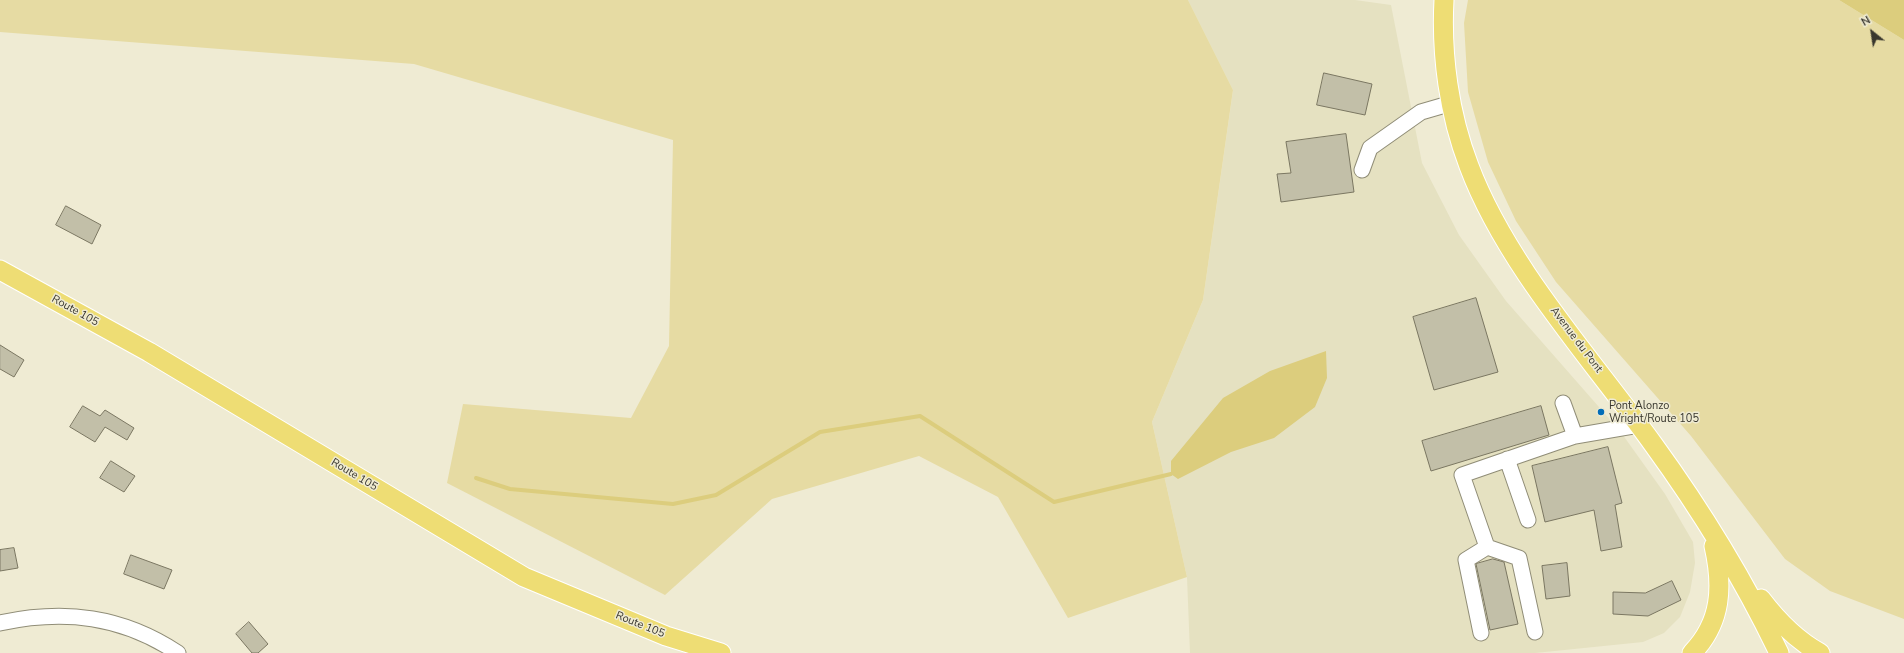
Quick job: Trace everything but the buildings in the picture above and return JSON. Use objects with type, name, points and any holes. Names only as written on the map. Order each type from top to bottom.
[{"type":"main road","name":"Avenue du Pont","points":[[1444,0],[1445,50],[1456,126],[1468,166],[1481,196],[1497,226],[1546,301],[1639,425],[1710,527],[1755,605],[1779,653]]},
{"type":"main road","name":"Route 105","points":[[0,270],[149,352],[524,577],[666,636],[721,653]]},
{"type":"main road","points":[[1692,653],[1707,632],[1716,613],[1720,592],[1719,570],[1710,527]]},
{"type":"main road","points":[[1710,527],[1774,616],[1794,635],[1820,653]]},
{"type":"street","points":[[1362,170],[1370,148],[1420,112],[1452,103]]},
{"type":"street","points":[[1563,403],[1575,436]]},
{"type":"street","points":[[1487,547],[1462,475],[1575,436],[1639,425]]},
{"type":"street","points":[[1507,459],[1528,520]]},
{"type":"street","points":[[1487,547],[1519,558],[1535,632]]},
{"type":"street","points":[[1481,633],[1466,560],[1487,547]]},
{"type":"street","points":[[0,623],[44,615],[88,618],[109,622],[151,637],[178,653]]},
{"type":"shaded area","points":[[0,0],[1188,0],[1233,90],[1203,300],[1152,422],[1187,577],[1068,618],[998,497],[919,456],[772,499],[665,595],[447,483],[463,404],[631,418],[669,346],[673,140],[414,64],[0,32]]},
{"type":"shaded area","points":[[1188,0],[1355,0],[1391,5],[1422,163],[1459,235],[1506,301],[1620,431],[1665,494],[1693,542],[1695,563],[1690,592],[1680,617],[1664,633],[1643,642],[1535,653],[1190,653],[1187,577],[1152,422],[1203,300],[1233,90]]},
{"type":"shaded area","points":[[1468,0],[1839,0],[1904,40],[1904,619],[1830,591],[1785,559],[1691,436],[1556,282],[1516,221],[1488,162],[1468,92],[1464,23]]},
{"type":"shaded area","points":[[1839,0],[1904,0],[1904,40]]},
{"type":"shaded area","points":[[1326,351],[1327,378],[1315,407],[1274,438],[1231,452],[1178,479],[1171,474],[1171,461],[1223,398],[1270,371]]},
{"type":"waterway","points":[[476,478],[510,489],[673,504],[716,495],[820,432],[920,416],[1054,502],[1171,474]]},
{"type":"place","name":"Pont Alonzo Wright/Route 105","points":[[1601,412]]}]
